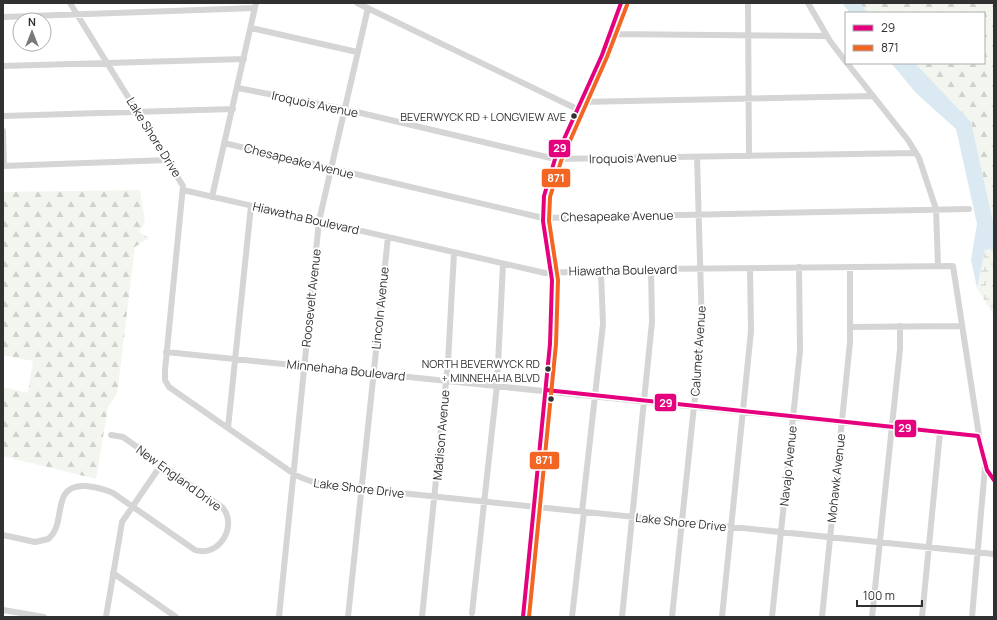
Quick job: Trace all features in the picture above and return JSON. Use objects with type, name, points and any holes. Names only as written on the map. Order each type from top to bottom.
[{"type":"street","name":"Lake Shore Drive","points":[[70,3],[181,182],[183,190],[166,352],[165,380],[167,385],[294,474],[310,482],[319,484],[362,489],[994,554]]},
{"type":"street","points":[[357,3],[577,109]]},
{"type":"street","points":[[523,617],[552,315],[551,272],[543,218],[546,185],[555,159],[621,3]]},
{"type":"street","points":[[748,3],[750,99],[749,156]]},
{"type":"street","points":[[808,3],[827,36],[845,61]]},
{"type":"street","points":[[3,17],[256,6],[212,197]]},
{"type":"street","name":"Roosevelt Avenue","points":[[279,617],[319,221],[368,8]]},
{"type":"street","points":[[251,28],[357,52]]},
{"type":"street","points":[[609,34],[827,36]]},
{"type":"street","points":[[3,66],[244,59]]},
{"type":"street","points":[[848,64],[916,153],[936,210],[938,266]]},
{"type":"street","name":"Iroquois Avenue","points":[[238,88],[344,109],[555,159],[916,153]]},
{"type":"street","points":[[580,102],[873,96]]},
{"type":"street","points":[[3,116],[233,109]]},
{"type":"street","points":[[3,131],[4,166],[168,160]]},
{"type":"street","name":"Chesapeake Avenue","points":[[224,143],[543,218],[969,209]]},
{"type":"street","name":"Calumet Avenue","points":[[672,617],[702,329],[697,157]]},
{"type":"street","name":"Hiawatha Boulevard","points":[[183,190],[545,273],[651,269],[953,266],[962,326]]},
{"type":"street","points":[[228,428],[251,206]]},
{"type":"street","name":"Lincoln Avenue","points":[[348,617],[388,237]]},
{"type":"street","name":"Madison Avenue","points":[[422,617],[436,496],[446,380],[454,253]]},
{"type":"street","points":[[472,613],[497,386],[503,264]]},
{"type":"street","name":"Navajo Avenue","points":[[772,617],[800,351],[800,267]]},
{"type":"street","name":"Mohawk Avenue","points":[[822,617],[850,342],[850,267]]},
{"type":"street","points":[[722,617],[751,331],[750,268]]},
{"type":"street","points":[[622,617],[652,322],[651,269]]},
{"type":"street","points":[[572,617],[603,324],[601,270]]},
{"type":"street","points":[[850,326],[962,326],[978,436],[986,466],[994,480]]},
{"type":"street","points":[[872,617],[900,349],[900,326]]},
{"type":"street","name":"Minnehaha Boulevard","points":[[166,352],[743,410],[978,436]]},
{"type":"street","points":[[922,617],[940,432]]},
{"type":"street","name":"New England Drive","points":[[3,535],[35,542],[48,540],[57,528],[64,497],[69,490],[76,486],[92,487],[105,489],[133,506],[198,551],[204,552],[213,549],[227,533],[230,521],[223,508],[122,437],[111,435]]},
{"type":"street","points":[[106,617],[122,522],[161,465]]},
{"type":"street","points":[[972,617],[986,466]]},
{"type":"street","points":[[113,573],[176,617]]},
{"type":"street","points":[[3,610],[44,617]]},
{"type":"green space","points":[[860,3],[994,3],[994,226],[971,122],[916,64],[985,64],[985,12],[867,12]]},
{"type":"green space","points":[[140,190],[145,222],[139,232],[149,238],[135,247],[117,394],[108,407],[96,479],[3,456],[3,387],[28,393],[33,361],[3,355],[3,192]]},
{"type":"green space","points":[[994,249],[994,266],[989,267],[985,291],[994,304],[994,316],[977,288],[985,250]]},
{"type":"green space","points":[[994,266],[994,304],[985,291],[989,267]]},
{"type":"shaded area","points":[[842,3],[860,3],[867,12],[849,12]]},
{"type":"shaded area","points":[[892,64],[916,64],[971,122],[994,226],[993,249],[985,250],[977,288],[971,260],[977,224],[956,129],[916,93]]},
{"type":"transit line","name":"29","points":[[523,617],[550,344],[552,280],[543,221],[544,196],[555,159],[602,55],[621,3]]},
{"type":"transit line","name":"871","points":[[529,617],[556,344],[558,280],[549,221],[550,197],[561,161],[607,57],[627,5]]},
{"type":"transit line","name":"29","points":[[546,390],[978,436],[987,470],[994,480]]},
{"type":"place","name":"BEVERWYCK RD + LONGVIEW AVE","points":[[574,116]]},
{"type":"place","name":"NORTH BEVERWYCK RD + MINNEHAHA BLVD","points":[[548,369]]}]
